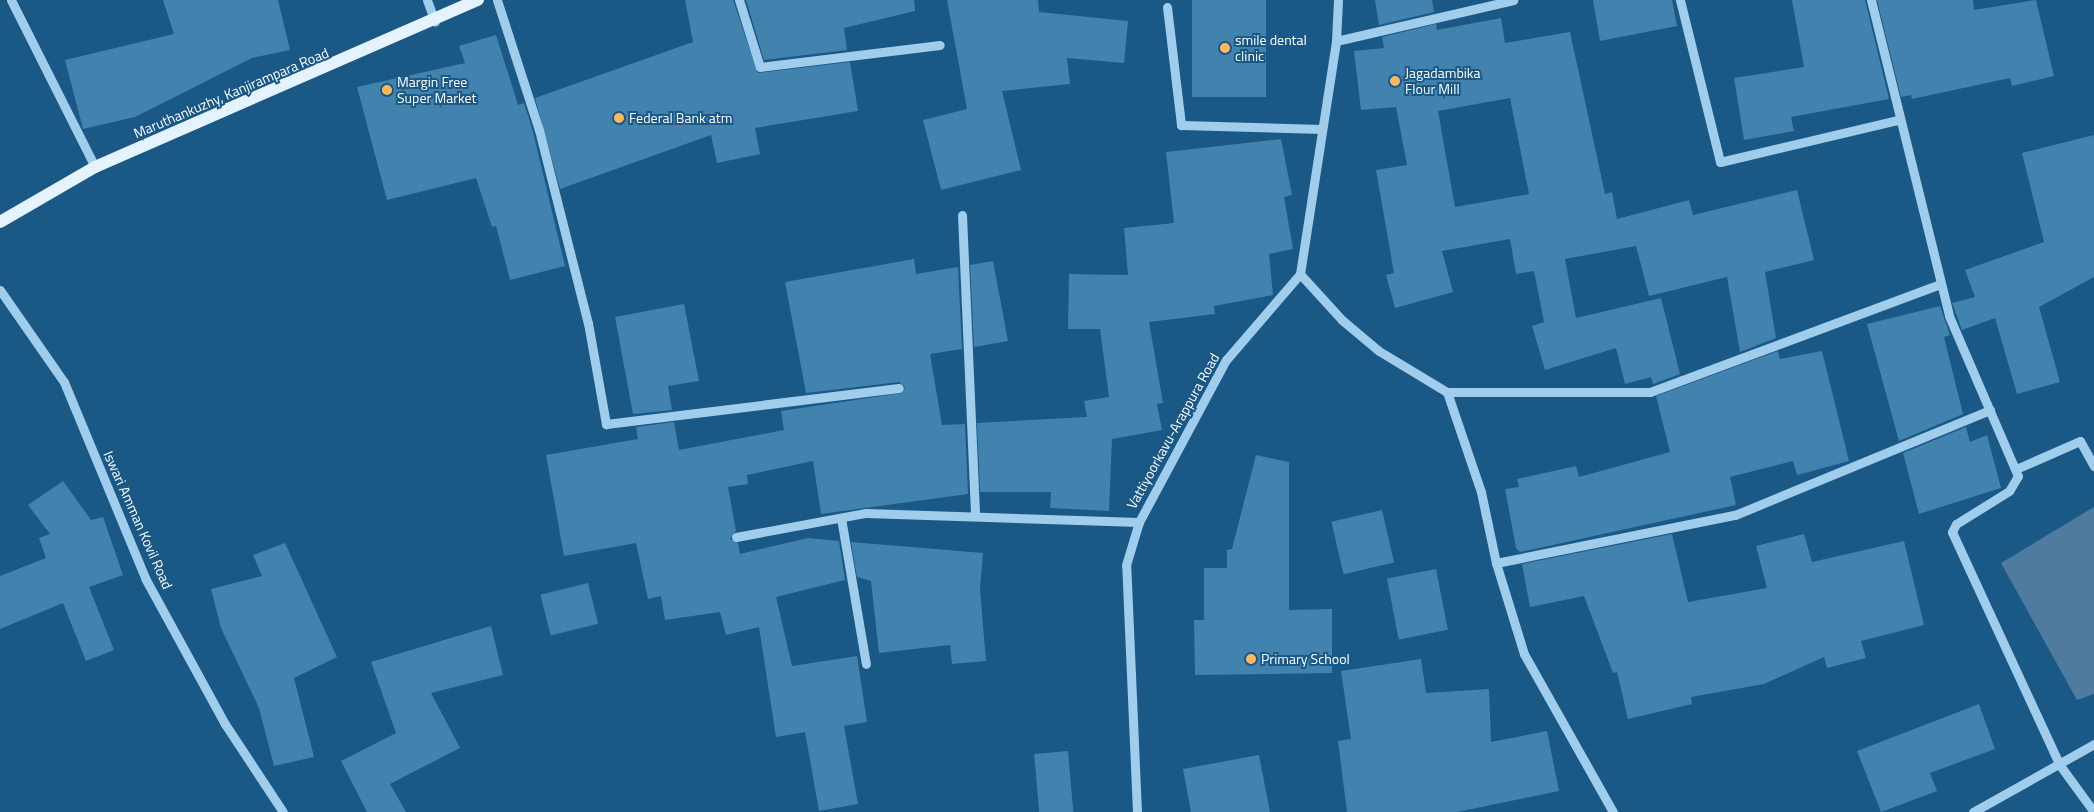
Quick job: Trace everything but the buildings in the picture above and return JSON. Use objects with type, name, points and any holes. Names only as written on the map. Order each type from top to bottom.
[{"type":"main road","name":"Maruthankuzhy, Kanjirampara Road","points":[[0,222],[95,167],[435,22],[478,0]]},
{"type":"street","points":[[11,0],[95,167]]},
{"type":"street","points":[[426,0],[435,22]]},
{"type":"street","points":[[497,0],[539,130],[588,323],[606,424],[899,388]]},
{"type":"street","points":[[739,0],[760,67],[940,44]]},
{"type":"street","points":[[1338,0],[1336,41],[1300,274],[1342,320],[1379,351],[1447,392],[1650,392],[1940,284]]},
{"type":"street","points":[[1336,41],[1512,0]]},
{"type":"street","points":[[1680,0],[1720,162],[1897,120]]},
{"type":"street","points":[[1870,0],[1897,120],[1949,316],[2018,476],[2009,491],[1956,524],[1952,532],[2059,764],[2094,812]]},
{"type":"street","points":[[1167,7],[1181,125],[1322,129]]},
{"type":"street","points":[[962,215],[975,516]]},
{"type":"street","name":"Vattiyoorkavu-Arappura Road","points":[[1137,812],[1126,565],[1139,522],[1226,360],[1300,274]]},
{"type":"street","name":"Iswari Amman Kovil Road","points":[[0,290],[64,382],[145,578],[225,724],[283,812]]},
{"type":"street","points":[[1447,392],[1481,492],[1496,563],[1524,654],[1613,812]]},
{"type":"street","points":[[1496,563],[1735,515],[1990,410]]},
{"type":"street","points":[[2016,469],[2080,442],[2094,466]]},
{"type":"street","points":[[736,537],[866,514],[1139,522]]},
{"type":"street","points":[[841,518],[866,664]]},
{"type":"street","points":[[1973,812],[2094,744]]},
{"type":"water","points":[[2094,507],[2094,694],[2077,700],[2001,563]]},
{"type":"place","name":"smile dental clinic","points":[[1225,48]]},
{"type":"place","name":"Jagadambika Flour Mill","points":[[1395,81]]},
{"type":"place","name":"Margin Free Super Market","points":[[387,90]]},
{"type":"place","name":"Federal Bank atm","points":[[619,118]]},
{"type":"place","name":"Primary School","points":[[1251,659]]}]
